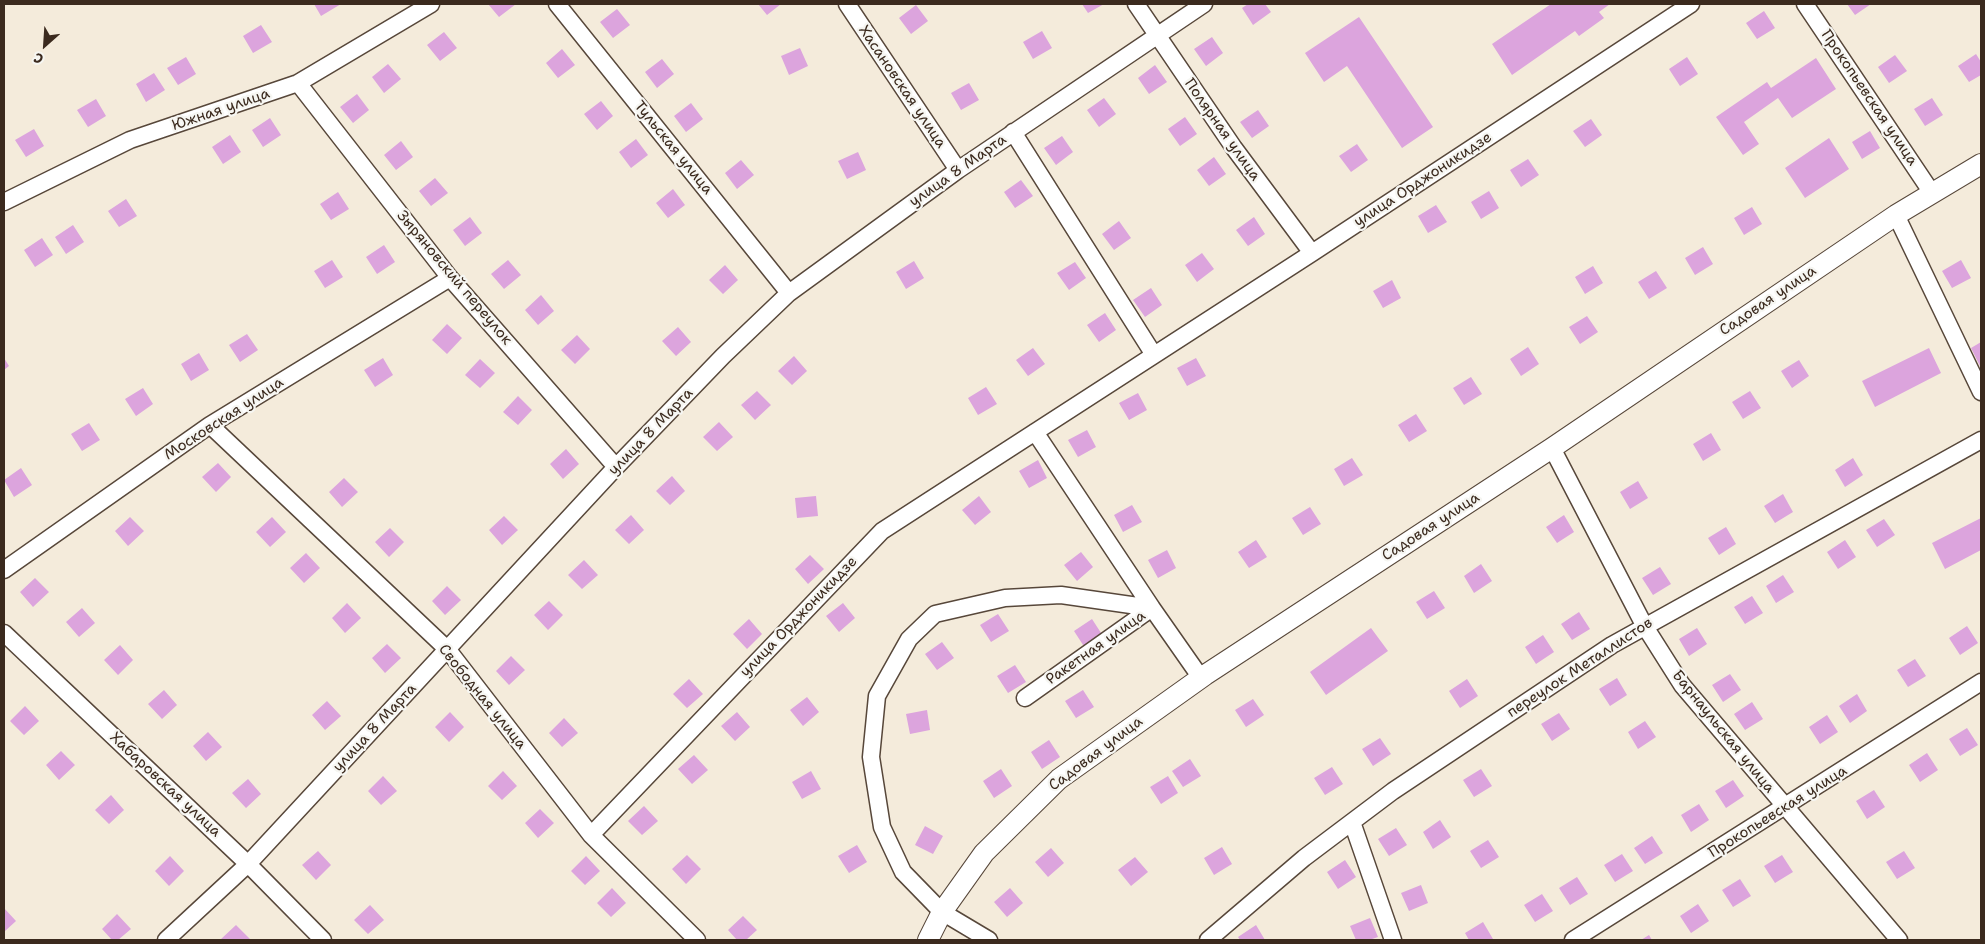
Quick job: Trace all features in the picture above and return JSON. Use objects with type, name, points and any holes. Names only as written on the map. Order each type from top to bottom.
[{"type":"street","name":"Южная улица","points":[[4,202],[130,140],[298,83],[431,4]]},
{"type":"street","name":"Тульская улица","points":[[557,4],[789,293]]},
{"type":"street","name":"Хасановская улица","points":[[847,4],[958,170]]},
{"type":"street","name":"Полярная улица","points":[[1136,4],[1234,148],[1312,253]]},
{"type":"street","name":"улица 8 Марта","points":[[166,940],[248,864],[616,467],[723,356],[789,293],[958,170],[1204,4]]},
{"type":"street","name":"улица Орджоникидзе","points":[[591,835],[882,531],[1312,253],[1691,4]]},
{"type":"street","name":"Прокопьевская улица","points":[[1805,4],[1932,193]]},
{"type":"street","name":"Зыряновский переулок","points":[[298,83],[450,278],[616,467]]},
{"type":"street","points":[[1013,132],[1154,355]]},
{"type":"street","name":"Садовая улица","points":[[928,940],[942,912],[984,853],[1059,779],[1201,678],[1552,448],[1896,214],[1981,164]]},
{"type":"street","points":[[1896,214],[1981,392]]},
{"type":"street","name":"Московская улица","points":[[4,570],[210,425],[450,278]]},
{"type":"street","name":"Свободная улица","points":[[210,425],[448,650],[591,835],[697,940]]},
{"type":"street","points":[[1035,432],[1201,678]]},
{"type":"street","name":"переулок Металлистов","points":[[1208,940],[1304,858],[1393,791],[1612,645],[1644,625],[1981,440]]},
{"type":"street","name":"Барнаульская улица","points":[[1552,448],[1644,625],[1682,685],[1899,940]]},
{"type":"street","name":"Ракетная улица","points":[[942,912],[903,872],[882,827],[871,757],[877,696],[909,639],[935,614],[1005,598],[1061,595],[1152,608]]},
{"type":"street","name":"Ракетная улица","points":[[1025,698],[1152,608]]},
{"type":"street","name":"Хабаровская улица","points":[[4,633],[248,864],[323,940]]},
{"type":"street","name":"Прокопьевская улица","points":[[1573,940],[1981,682]]},
{"type":"street","points":[[1352,822],[1394,940]]},
{"type":"street","points":[[942,912],[989,940]]},
{"type":"building","points":[[314,4],[341,4],[321,16]]},
{"type":"building","points":[[488,4],[516,4],[499,17]]},
{"type":"building","points":[[758,4],[781,4],[767,15]]},
{"type":"building","points":[[1082,4],[1104,4],[1088,13]]},
{"type":"building","points":[[1248,4],[1265,4],[1271,12],[1253,25],[1242,8]]},
{"type":"building","points":[[1551,4],[1610,4],[1599,12],[1604,18],[1579,36],[1575,31],[1512,75],[1492,44]]},
{"type":"building","points":[[1847,4],[1871,4],[1855,15]]},
{"type":"building","points":[[916,5],[928,21],[911,34],[899,18]]},
{"type":"building","points":[[617,9],[630,25],[613,38],[600,22]]},
{"type":"building","points":[[1764,11],[1775,28],[1757,39],[1746,23]]},
{"type":"building","points":[[1359,17],[1433,127],[1402,148],[1347,66],[1324,82],[1305,53]]},
{"type":"building","points":[[261,25],[272,42],[253,53],[243,36]]},
{"type":"building","points":[[1042,31],[1052,48],[1033,59],[1023,42]]},
{"type":"building","points":[[444,32],[457,48],[440,61],[427,45]]},
{"type":"building","points":[[1212,37],[1223,53],[1206,66],[1194,49]]},
{"type":"building","points":[[800,48],[808,66],[789,75],[781,56]]},
{"type":"building","points":[[562,49],[575,65],[558,78],[546,63]]},
{"type":"building","points":[[1976,54],[1981,62],[1981,75],[1969,82],[1958,66]]},
{"type":"building","points":[[1895,55],[1907,71],[1889,83],[1878,67]]},
{"type":"building","points":[[186,57],[196,74],[178,85],[167,68]]},
{"type":"building","points":[[1687,57],[1698,74],[1680,86],[1669,69]]},
{"type":"building","points":[[1816,58],[1836,89],[1792,118],[1778,98],[1744,122],[1759,144],[1743,155],[1716,117],[1767,82],[1771,88]]},
{"type":"building","points":[[662,59],[674,74],[657,88],[645,72]]},
{"type":"building","points":[[388,64],[401,79],[384,93],[372,77]]},
{"type":"building","points":[[1155,65],[1167,82],[1149,94],[1138,78]]},
{"type":"building","points":[[154,73],[165,90],[146,102],[136,84]]},
{"type":"building","points":[[969,83],[979,100],[961,110],[951,93]]},
{"type":"building","points":[[357,94],[369,110],[353,123],[340,107]]},
{"type":"building","points":[[1104,98],[1116,114],[1099,127],[1087,110]]},
{"type":"building","points":[[1932,98],[1943,115],[1925,126],[1914,109]]},
{"type":"building","points":[[96,99],[106,116],[88,127],[77,110]]},
{"type":"building","points":[[601,101],[613,116],[597,130],[584,114]]},
{"type":"building","points":[[691,103],[703,119],[686,132],[674,116]]},
{"type":"building","points":[[1258,110],[1269,126],[1252,138],[1240,122]]},
{"type":"building","points":[[1185,117],[1197,134],[1180,146],[1168,129]]},
{"type":"building","points":[[270,118],[281,135],[263,147],[252,130]]},
{"type":"building","points":[[1591,119],[1602,135],[1585,147],[1573,131]]},
{"type":"building","points":[[34,129],[44,146],[26,157],[15,140]]},
{"type":"building","points":[[1870,131],[1880,148],[1862,159],[1852,142]]},
{"type":"building","points":[[230,135],[241,152],[223,164],[212,147]]},
{"type":"building","points":[[1062,136],[1073,152],[1056,165],[1044,148]]},
{"type":"building","points":[[1829,138],[1849,169],[1805,198],[1785,168]]},
{"type":"building","points":[[636,139],[648,155],[631,168],[619,152]]},
{"type":"building","points":[[401,141],[413,157],[396,170],[384,155]]},
{"type":"building","points":[[1357,144],[1368,160],[1351,172],[1339,156]]},
{"type":"building","points":[[858,152],[866,170],[847,179],[838,161]]},
{"type":"building","points":[[1214,157],[1226,174],[1209,186],[1197,170]]},
{"type":"building","points":[[1528,159],[1539,175],[1521,187],[1510,170]]},
{"type":"building","points":[[741,160],[754,175],[737,189],[725,173]]},
{"type":"building","points":[[435,178],[448,193],[431,206],[419,191]]},
{"type":"building","points":[[1021,180],[1033,196],[1015,208],[1004,192]]},
{"type":"building","points":[[673,189],[685,205],[668,218],[656,203]]},
{"type":"building","points":[[1489,191],[1499,208],[1481,219],[1471,202]]},
{"type":"building","points":[[338,192],[349,209],[331,220],[320,204]]},
{"type":"building","points":[[126,199],[137,216],[119,227],[108,211]]},
{"type":"building","points":[[1436,205],[1447,222],[1428,233],[1418,216]]},
{"type":"building","points":[[1752,207],[1762,224],[1744,235],[1734,218]]},
{"type":"building","points":[[470,217],[482,233],[465,246],[453,230]]},
{"type":"building","points":[[1254,217],[1265,234],[1248,246],[1236,230]]},
{"type":"building","points":[[1119,221],[1131,238],[1114,250],[1102,234]]},
{"type":"building","points":[[73,225],[84,242],[66,254],[55,237]]},
{"type":"building","points":[[42,238],[53,255],[35,267],[24,250]]},
{"type":"building","points":[[384,245],[395,262],[377,274],[366,257]]},
{"type":"building","points":[[1703,247],[1713,264],[1695,275],[1685,258]]},
{"type":"building","points":[[1202,253],[1214,269],[1197,282],[1185,265]]},
{"type":"building","points":[[332,260],[343,277],[325,288],[314,271]]},
{"type":"building","points":[[508,260],[521,275],[504,289],[491,274]]},
{"type":"building","points":[[1961,260],[1971,278],[1952,288],[1942,271]]},
{"type":"building","points":[[914,261],[924,278],[906,289],[896,272]]},
{"type":"building","points":[[1075,262],[1086,278],[1069,290],[1057,273]]},
{"type":"building","points":[[725,265],[738,280],[723,294],[709,280]]},
{"type":"building","points":[[1593,266],[1603,283],[1585,294],[1575,277]]},
{"type":"building","points":[[1656,271],[1667,288],[1649,299],[1638,282]]},
{"type":"building","points":[[1392,280],[1401,298],[1383,308],[1373,291]]},
{"type":"building","points":[[1151,288],[1162,305],[1145,317],[1133,300]]},
{"type":"building","points":[[541,295],[554,311],[538,325],[525,310]]},
{"type":"building","points":[[1105,313],[1116,330],[1099,342],[1087,325]]},
{"type":"building","points":[[1587,316],[1598,332],[1580,344],[1569,327]]},
{"type":"building","points":[[447,324],[462,338],[447,354],[432,340]]},
{"type":"building","points":[[678,327],[691,342],[676,356],[662,341]]},
{"type":"building","points":[[247,334],[258,350],[240,362],[229,345]]},
{"type":"building","points":[[577,335],[590,349],[575,364],[561,350]]},
{"type":"building","points":[[1981,342],[1981,368],[1971,348]]},
{"type":"building","points":[[1528,347],[1539,364],[1521,376],[1510,359]]},
{"type":"building","points":[[1033,348],[1045,364],[1028,376],[1016,360]]},
{"type":"building","points":[[1929,348],[1941,373],[1875,407],[1862,381]]},
{"type":"building","points":[[199,353],[209,370],[191,381],[181,364]]},
{"type":"building","points":[[794,356],[807,371],[792,385],[778,371]]},
{"type":"building","points":[[4,358],[9,366],[4,370]]},
{"type":"building","points":[[383,358],[393,375],[375,387],[364,370]]},
{"type":"building","points":[[1196,358],[1206,376],[1187,386],[1177,368]]},
{"type":"building","points":[[480,359],[495,373],[480,388],[465,375]]},
{"type":"building","points":[[1799,360],[1809,376],[1792,388],[1781,371]]},
{"type":"building","points":[[1471,377],[1482,394],[1464,405],[1453,388]]},
{"type":"building","points":[[986,387],[997,404],[978,415],[968,398]]},
{"type":"building","points":[[143,388],[153,404],[136,416],[125,399]]},
{"type":"building","points":[[757,391],[771,405],[755,420],[741,405]]},
{"type":"building","points":[[1750,391],[1761,408],[1743,419],[1732,402]]},
{"type":"building","points":[[1138,393],[1147,410],[1129,420],[1119,403]]},
{"type":"building","points":[[518,396],[532,410],[518,425],[503,412]]},
{"type":"building","points":[[1416,414],[1427,431],[1409,442],[1398,425]]},
{"type":"building","points":[[719,422],[733,437],[717,451],[703,437]]},
{"type":"building","points":[[89,423],[100,440],[82,451],[71,434]]},
{"type":"building","points":[[1087,430],[1096,447],[1078,457],[1068,440]]},
{"type":"building","points":[[1711,433],[1721,450],[1703,461],[1693,444]]},
{"type":"building","points":[[566,449],[579,464],[563,479],[550,464]]},
{"type":"building","points":[[1352,458],[1363,475],[1344,486],[1334,469]]},
{"type":"building","points":[[1853,458],[1863,475],[1845,487],[1835,470]]},
{"type":"building","points":[[1038,460],[1047,478],[1029,488],[1019,471]]},
{"type":"building","points":[[218,463],[231,477],[216,492],[202,477]]},
{"type":"building","points":[[21,468],[32,485],[14,497],[4,480]]},
{"type":"building","points":[[672,476],[685,491],[670,505],[656,491]]},
{"type":"building","points":[[344,478],[358,492],[342,507],[329,492]]},
{"type":"building","points":[[1638,481],[1648,498],[1630,509],[1620,492]]},
{"type":"building","points":[[1783,494],[1793,512],[1775,523],[1764,506]]},
{"type":"building","points":[[816,496],[818,516],[797,518],[795,498]]},
{"type":"building","points":[[979,496],[991,512],[975,525],[962,510]]},
{"type":"building","points":[[1132,505],[1142,522],[1123,532],[1114,515]]},
{"type":"building","points":[[1310,507],[1321,524],[1303,535],[1292,518]]},
{"type":"building","points":[[631,515],[644,530],[629,544],[615,530]]},
{"type":"building","points":[[1564,515],[1574,532],[1557,543],[1546,527]]},
{"type":"building","points":[[504,516],[518,530],[502,545],[489,530]]},
{"type":"building","points":[[130,517],[144,531],[128,546],[115,531]]},
{"type":"building","points":[[272,517],[286,532],[270,547],[256,532]]},
{"type":"building","points":[[1981,518],[1981,550],[1945,569],[1932,543]]},
{"type":"building","points":[[1884,519],[1895,535],[1877,547],[1866,530]]},
{"type":"building","points":[[1726,527],[1736,544],[1719,555],[1708,538]]},
{"type":"building","points":[[390,528],[404,542],[389,557],[375,542]]},
{"type":"building","points":[[1256,540],[1267,557],[1249,568],[1238,552]]},
{"type":"building","points":[[1845,540],[1856,557],[1838,569],[1827,552]]},
{"type":"building","points":[[1167,550],[1176,568],[1158,578],[1148,560]]},
{"type":"building","points":[[1081,552],[1093,567],[1077,581],[1064,565]]},
{"type":"building","points":[[306,553],[320,568],[304,583],[290,568]]},
{"type":"building","points":[[810,555],[824,569],[808,584],[795,569]]},
{"type":"building","points":[[584,560],[598,575],[582,589],[568,575]]},
{"type":"building","points":[[1481,564],[1492,581],[1474,593],[1464,576]]},
{"type":"building","points":[[1660,567],[1671,584],[1653,595],[1642,578]]},
{"type":"building","points":[[1783,575],[1794,592],[1776,603],[1766,586]]},
{"type":"building","points":[[35,578],[49,592],[33,607],[20,592]]},
{"type":"building","points":[[447,586],[461,600],[445,615],[432,601]]},
{"type":"building","points":[[1434,591],[1445,608],[1427,619],[1416,602]]},
{"type":"building","points":[[1752,596],[1763,613],[1745,624],[1734,607]]},
{"type":"building","points":[[549,601],[563,615],[548,630],[534,615]]},
{"type":"building","points":[[347,603],[361,618],[345,633],[332,618]]},
{"type":"building","points":[[843,603],[855,618],[839,632],[826,616]]},
{"type":"building","points":[[82,608],[95,623],[79,637],[66,622]]},
{"type":"building","points":[[1579,612],[1590,629],[1572,640],[1561,624]]},
{"type":"building","points":[[998,614],[1009,631],[991,642],[980,625]]},
{"type":"building","points":[[749,619],[762,634],[747,649],[733,634]]},
{"type":"building","points":[[1092,619],[1103,636],[1085,648],[1074,631]]},
{"type":"building","points":[[1967,626],[1978,643],[1960,655],[1949,638]]},
{"type":"building","points":[[1371,628],[1388,651],[1326,695],[1310,672]]},
{"type":"building","points":[[1697,628],[1707,644],[1689,656],[1679,639]]},
{"type":"building","points":[[1543,635],[1554,652],[1536,664],[1525,647]]},
{"type":"building","points":[[942,642],[954,658],[937,670],[925,654]]},
{"type":"building","points":[[387,644],[401,658],[385,673],[372,658]]},
{"type":"building","points":[[120,645],[133,660],[118,675],[104,660]]},
{"type":"building","points":[[511,656],[525,670],[509,685],[496,671]]},
{"type":"building","points":[[1915,659],[1926,676],[1908,687],[1897,670]]},
{"type":"building","points":[[1015,665],[1026,682],[1008,693],[997,676]]},
{"type":"building","points":[[1730,674],[1741,690],[1723,702],[1712,685]]},
{"type":"building","points":[[1617,678],[1627,695],[1610,706],[1599,689]]},
{"type":"building","points":[[689,679],[703,694],[687,708],[673,694]]},
{"type":"building","points":[[1467,679],[1478,696],[1460,708],[1449,691]]},
{"type":"building","points":[[164,690],[177,705],[162,719],[148,704]]},
{"type":"building","points":[[1083,690],[1094,707],[1076,718],[1065,701]]},
{"type":"building","points":[[1857,694],[1867,711],[1850,723],[1839,706]]},
{"type":"building","points":[[807,697],[819,712],[803,726],[790,710]]},
{"type":"building","points":[[1253,699],[1264,715],[1246,727],[1235,710]]},
{"type":"building","points":[[327,701],[341,716],[325,730],[312,715]]},
{"type":"building","points":[[1752,702],[1763,719],[1745,730],[1734,714]]},
{"type":"building","points":[[25,706],[39,721],[24,735],[10,721]]},
{"type":"building","points":[[927,710],[930,730],[910,734],[906,714]]},
{"type":"building","points":[[450,712],[464,727],[449,742],[435,727]]},
{"type":"building","points":[[737,712],[750,727],[735,741],[721,726]]},
{"type":"building","points":[[1559,713],[1570,729],[1552,741],[1541,724]]},
{"type":"building","points":[[1827,715],[1838,732],[1820,744],[1809,727]]},
{"type":"building","points":[[564,718],[578,733],[562,747],[549,733]]},
{"type":"building","points":[[1645,721],[1656,737],[1638,749],[1628,732]]},
{"type":"building","points":[[1967,728],[1978,745],[1960,756],[1949,739]]},
{"type":"building","points":[[208,732],[222,747],[206,761],[193,746]]},
{"type":"building","points":[[1380,738],[1391,754],[1373,766],[1362,749]]},
{"type":"building","points":[[1049,740],[1060,757],[1042,769],[1031,752]]},
{"type":"building","points":[[61,751],[75,765],[59,780],[46,765]]},
{"type":"building","points":[[1927,753],[1938,770],[1920,782],[1909,765]]},
{"type":"building","points":[[694,755],[708,770],[692,784],[678,769]]},
{"type":"building","points":[[1190,759],[1201,776],[1183,787],[1172,771]]},
{"type":"building","points":[[1332,767],[1343,784],[1325,795],[1314,778]]},
{"type":"building","points":[[1001,769],[1012,786],[994,798],[983,781]]},
{"type":"building","points":[[1481,769],[1492,786],[1474,797],[1463,780]]},
{"type":"building","points":[[503,771],[517,786],[502,800],[488,786]]},
{"type":"building","points":[[811,771],[821,789],[802,799],[792,782]]},
{"type":"building","points":[[383,776],[397,791],[381,805],[368,791]]},
{"type":"building","points":[[1168,776],[1178,793],[1161,804],[1150,787]]},
{"type":"building","points":[[248,779],[261,794],[246,808],[232,793]]},
{"type":"building","points":[[1733,780],[1744,796],[1726,808],[1715,791]]},
{"type":"building","points":[[1874,790],[1885,807],[1867,819],[1856,801]]},
{"type":"building","points":[[111,795],[124,810],[109,824],[95,810]]},
{"type":"building","points":[[1699,804],[1709,820],[1691,832],[1681,815]]},
{"type":"building","points":[[644,806],[658,821],[642,835],[628,821]]},
{"type":"building","points":[[540,809],[554,823],[538,838],[525,823]]},
{"type":"building","points":[[1440,820],[1451,837],[1433,849],[1423,832]]},
{"type":"building","points":[[925,826],[943,836],[933,854],[915,845]]},
{"type":"building","points":[[1396,828],[1407,845],[1389,856],[1378,839]]},
{"type":"building","points":[[1652,836],[1663,853],[1645,864],[1634,848]]},
{"type":"building","points":[[1488,840],[1499,857],[1481,868],[1470,851]]},
{"type":"building","points":[[857,845],[867,862],[849,873],[838,856]]},
{"type":"building","points":[[1222,847],[1232,864],[1214,875],[1204,858]]},
{"type":"building","points":[[1051,848],[1064,863],[1048,877],[1035,862]]},
{"type":"building","points":[[318,851],[331,865],[316,880],[302,865]]},
{"type":"building","points":[[1904,851],[1915,868],[1897,879],[1886,862]]},
{"type":"building","points":[[1622,854],[1633,871],[1615,882],[1604,865]]},
{"type":"building","points":[[687,855],[701,869],[686,884],[672,869]]},
{"type":"building","points":[[1782,855],[1793,872],[1775,883],[1764,866]]},
{"type":"building","points":[[170,856],[184,871],[169,886],[155,871]]},
{"type":"building","points":[[586,856],[600,871],[585,885],[571,871]]},
{"type":"building","points":[[1135,857],[1148,872],[1131,886],[1118,870]]},
{"type":"building","points":[[1345,860],[1356,877],[1338,889],[1327,872]]},
{"type":"building","points":[[1577,877],[1588,894],[1570,905],[1559,888]]},
{"type":"building","points":[[1740,879],[1751,896],[1733,907],[1722,890]]},
{"type":"building","points":[[1421,885],[1428,903],[1409,911],[1401,893]]},
{"type":"building","points":[[612,888],[626,903],[611,917],[597,903]]},
{"type":"building","points":[[1010,888],[1023,903],[1007,917],[994,902]]},
{"type":"building","points":[[1542,894],[1553,911],[1535,922],[1524,905]]},
{"type":"building","points":[[1698,904],[1709,921],[1691,933],[1680,916]]},
{"type":"building","points":[[370,905],[384,920],[368,934],[354,920]]},
{"type":"building","points":[[4,908],[16,921],[4,932]]},
{"type":"building","points":[[117,914],[131,929],[118,940],[112,940],[102,929]]},
{"type":"building","points":[[743,916],[757,930],[746,940],[737,940],[728,930]]},
{"type":"building","points":[[1370,918],[1378,937],[1369,940],[1356,940],[1350,926]]},
{"type":"building","points":[[1483,922],[1493,939],[1469,940],[1465,933]]},
{"type":"building","points":[[236,925],[251,940],[220,940]]},
{"type":"building","points":[[1256,925],[1265,940],[1240,940],[1238,937]]},
{"type":"building","points":[[1649,935],[1652,940],[1641,940]]}]
